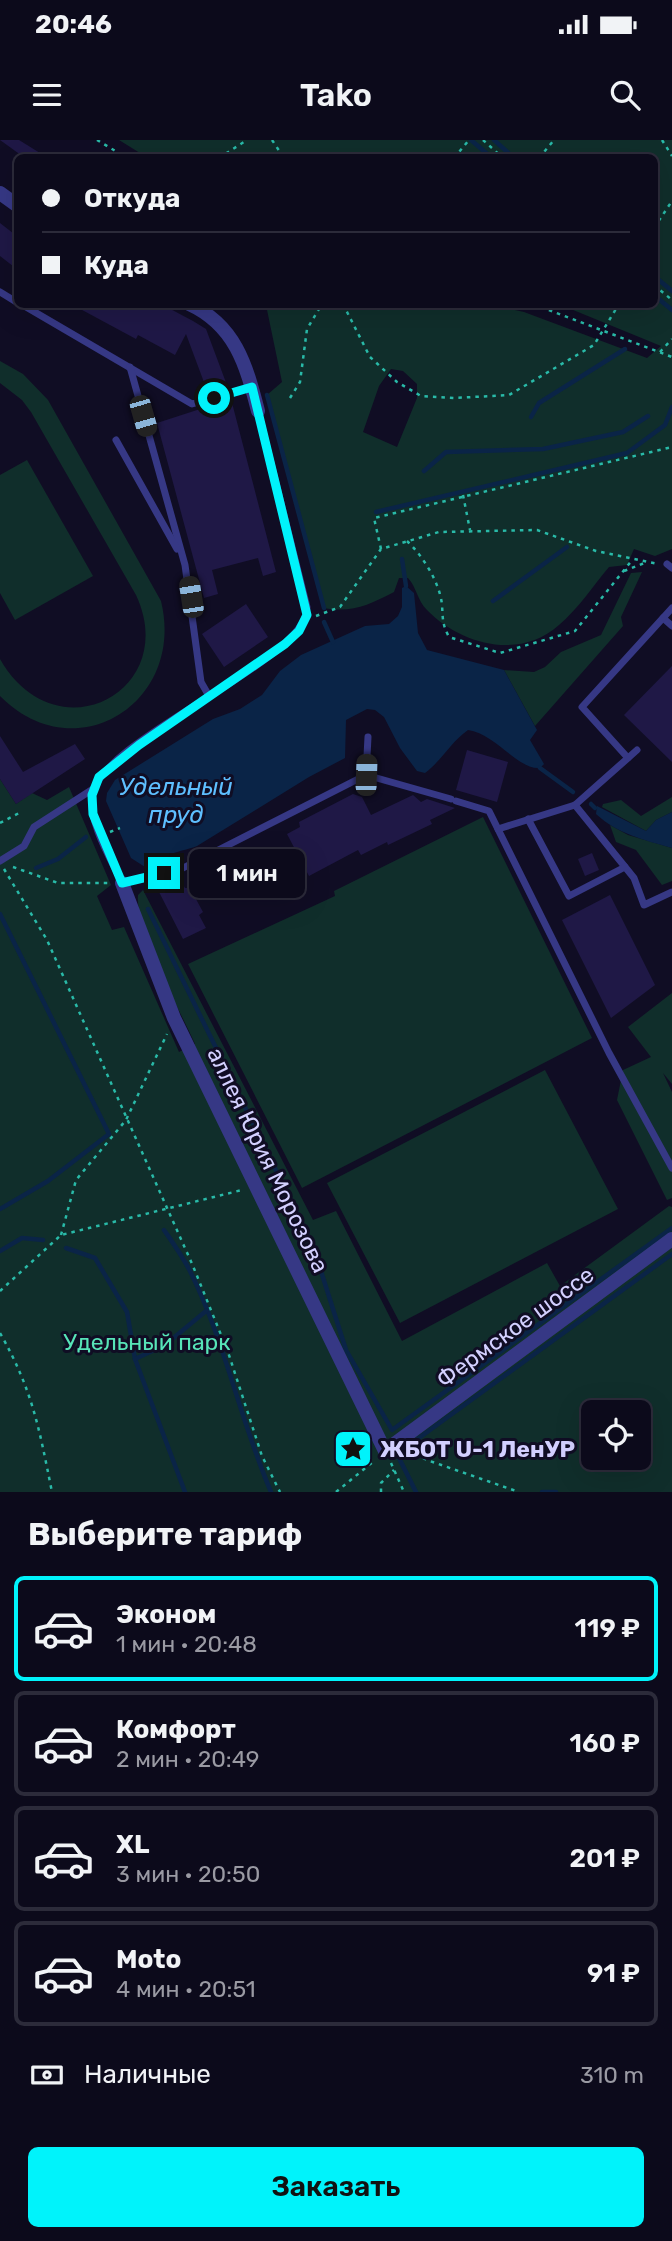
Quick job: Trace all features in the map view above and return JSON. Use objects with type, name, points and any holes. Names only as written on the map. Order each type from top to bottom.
[{"type":"street","points":[[196,308],[221,323],[232,338],[252,387],[258,411]]},
{"type":"street","name":"аллея Юрия Морозова","points":[[122,883],[174,1018],[256,1187],[389,1448]]},
{"type":"street","name":"Фермское шоссе","points":[[389,1448],[672,1239]]},
{"type":"lane","points":[[26,308],[192,404],[252,387]]},
{"type":"lane","points":[[130,367],[184,562],[201,682],[209,696]]},
{"type":"lane","points":[[0,862],[24,846],[34,827],[93,789],[103,772],[285,644],[306,620],[307,607],[258,411]]},
{"type":"lane","points":[[116,440],[184,562]]},
{"type":"lane","points":[[628,758],[582,707],[672,608]]},
{"type":"lane","points":[[663,618],[672,626]]},
{"type":"lane","points":[[366,775],[368,737]]},
{"type":"lane","points":[[498,829],[575,805],[637,750]]},
{"type":"lane","points":[[93,789],[93,814],[122,883],[183,868],[366,775],[489,811],[609,1053],[672,1168]]},
{"type":"lane","points":[[575,805],[634,878],[644,905],[672,892]]},
{"type":"lane","points":[[528,819],[569,896],[625,867]]},
{"type":"path","points":[[225,154],[247,140]]},
{"type":"path","points":[[457,154],[469,140]]},
{"type":"path","points":[[483,140],[499,154]]},
{"type":"path","points":[[542,154],[554,140]]},
{"type":"path","points":[[662,140],[672,156]]},
{"type":"path","points":[[101,141],[121,154]]},
{"type":"path","points":[[658,222],[672,201]]},
{"type":"path","points":[[658,288],[672,300]]},
{"type":"path","points":[[290,398],[300,382],[307,328],[320,308]]},
{"type":"path","points":[[345,308],[370,357],[407,390],[434,398],[509,395],[594,345],[616,308]]},
{"type":"path","points":[[544,308],[672,356]]},
{"type":"path","points":[[660,352],[672,339]]},
{"type":"path","points":[[381,549],[374,518],[672,447]]},
{"type":"path","points":[[463,495],[470,530]]},
{"type":"path","points":[[306,620],[340,607],[381,549],[439,532],[537,530],[596,551],[669,566]]},
{"type":"path","points":[[407,541],[423,557],[442,604],[440,620],[449,637],[500,653],[575,631],[634,558]]},
{"type":"path","points":[[624,571],[649,562]]},
{"type":"path","points":[[0,823],[21,812]]},
{"type":"path","points":[[0,862],[58,883],[122,883]]},
{"type":"path","points":[[0,862],[47,940],[125,1120],[168,1208],[228,1352],[262,1456],[280,1492]]},
{"type":"path","points":[[61,1235],[76,1180],[125,1120],[174,1018]]},
{"type":"path","points":[[0,1291],[61,1235],[256,1187]]},
{"type":"path","points":[[0,1333],[20,1368],[36,1409],[52,1492]]},
{"type":"path","points":[[389,1448],[394,1470],[404,1492]]},
{"type":"path","points":[[336,1492],[389,1448]]},
{"type":"path","points":[[389,1448],[519,1492]]},
{"type":"path","points":[[380,1492],[381,1483],[394,1470]]},
{"type":"green space","points":[[119,140],[672,140],[672,549],[655,556],[634,549],[627,565],[609,567],[566,619],[543,636],[526,643],[490,644],[456,632],[427,610],[408,578],[399,578],[394,592],[368,604],[352,609],[324,608],[267,395],[282,382],[267,308],[506,308],[524,312],[647,358],[661,346],[568,308],[658,308],[658,154],[142,154]],"holes":[[[391,369],[403,371],[417,384],[417,398],[397,447],[363,432],[379,386]]]},
{"type":"green space","points":[[0,361],[23,374],[48,400],[161,601],[164,637],[157,670],[141,696],[118,715],[90,726],[60,728],[29,718],[0,696],[0,659],[24,688],[51,704],[80,707],[106,700],[128,683],[142,659],[145,629],[136,595],[31,412],[22,400],[0,383]]},
{"type":"green space","points":[[27,460],[93,576],[15,620],[0,593],[0,475]]},
{"type":"green space","points":[[642,572],[621,617],[623,626],[535,726],[504,670],[534,672],[545,667],[561,652],[601,635],[631,573]]},
{"type":"green space","name":"Удельный парк","points":[[0,779],[16,804],[32,793],[47,800],[69,787],[111,885],[97,896],[112,930],[124,927],[179,1052],[195,1044],[151,949],[139,910],[138,895],[143,890],[313,1220],[336,1211],[402,1341],[547,1263],[560,1286],[669,1206],[672,1207],[672,1492],[0,1492]]},
{"type":"green space","points":[[672,797],[672,812],[656,820],[646,831],[602,807],[603,804],[621,800],[641,816]]},
{"type":"green space","points":[[483,817],[592,1038],[302,1188],[188,964],[335,896],[334,891]]},
{"type":"green space","points":[[610,825],[628,835],[672,848],[672,881],[662,885],[636,850],[616,842]]},
{"type":"green space","points":[[672,993],[672,1084],[663,1073],[672,1092],[672,1198],[667,1200],[617,1100],[623,1070],[651,1057],[628,1027]]},
{"type":"green space","points":[[545,1070],[618,1209],[400,1323],[327,1183]]},
{"type":"water","name":"Удельный пруд","points":[[406,586],[414,593],[418,633],[427,650],[504,670],[537,730],[530,740],[544,764],[540,768],[523,763],[488,738],[468,730],[425,773],[417,771],[400,748],[384,717],[375,710],[367,709],[346,720],[345,758],[197,846],[174,853],[145,867],[131,858],[106,801],[107,793],[115,780],[213,719],[240,709],[262,695],[280,671],[301,655],[365,626],[389,624],[398,616],[402,607],[402,588]]},
{"type":"water","points":[[597,806],[646,831],[656,820],[672,812],[672,848],[632,836],[613,827],[596,814]]},
{"type":"building","points":[[0,140],[19,140],[42,154],[19,154]]},
{"type":"building","points":[[0,223],[14,234],[14,267],[0,256]]},
{"type":"building","points":[[78,308],[169,308],[193,321],[206,329],[228,388],[208,393],[186,334],[175,355],[138,335],[136,339]]},
{"type":"building","points":[[231,399],[276,572],[263,576],[258,558],[212,570],[218,594],[204,598],[157,423]]},
{"type":"building","points":[[246,604],[268,637],[224,667],[202,634]]},
{"type":"building","points":[[672,666],[672,762],[624,715]]},
{"type":"building","points":[[0,736],[23,772],[75,744],[85,759],[16,804],[0,779]]},
{"type":"building","points":[[467,750],[508,762],[497,802],[456,790]]},
{"type":"building","points":[[353,794],[362,797],[371,815],[413,795],[421,802],[427,799],[455,808],[430,820],[432,824],[388,845],[387,842],[361,855],[358,850],[309,876],[287,834],[300,827],[299,822]]},
{"type":"building","points":[[592,853],[599,870],[585,876],[578,859]]},
{"type":"building","points":[[180,879],[185,888],[190,888],[203,912],[199,915],[206,928],[183,939],[158,890]]},
{"type":"building","points":[[610,895],[655,985],[611,1018],[562,920]]},
{"type":"waterway","points":[[471,140],[487,154]]},
{"type":"waterway","points":[[494,140],[510,154]]},
{"type":"waterway","points":[[658,279],[672,291]]},
{"type":"waterway","points":[[658,298],[672,310]]},
{"type":"waterway","points":[[531,417],[539,403],[625,349]]},
{"type":"waterway","points":[[267,395],[324,608]]},
{"type":"waterway","points":[[376,512],[627,453],[665,425],[672,407]]},
{"type":"waterway","points":[[424,471],[446,452],[543,449],[623,432],[648,416]]},
{"type":"waterway","points":[[493,601],[567,547]]},
{"type":"waterway","points":[[402,559],[406,586]]},
{"type":"waterway","points":[[324,622],[333,642]]},
{"type":"waterway","points":[[540,768],[573,792]]},
{"type":"waterway","points":[[591,804],[595,808]]},
{"type":"waterway","points":[[36,868],[58,859],[86,837]]},
{"type":"waterway","points":[[148,909],[313,1246],[346,1350],[392,1430],[672,1228]]},
{"type":"waterway","points":[[0,914],[109,1134],[48,1181],[0,1209]]},
{"type":"waterway","points":[[164,1230],[187,1266],[202,1298],[271,1492]]},
{"type":"waterway","points":[[0,1251],[22,1238],[43,1240]]},
{"type":"waterway","points":[[66,1248],[95,1258],[127,1312],[135,1359],[185,1492]]},
{"type":"waterway","points":[[416,1492],[397,1454],[672,1254]]},
{"type":"waterway","points":[[135,1359],[165,1345],[206,1311]]},
{"type":"waterway","points":[[542,1492],[556,1492]]},
{"type":"place","name":"ЖБОТ U-1 ЛенУР","points":[[353,1449]]},
{"type":"route","points":[[164,873],[122,883],[93,814],[91,802],[96,783],[103,772],[139,745],[285,644],[299,631],[307,615],[252,387],[214,398]]}]
